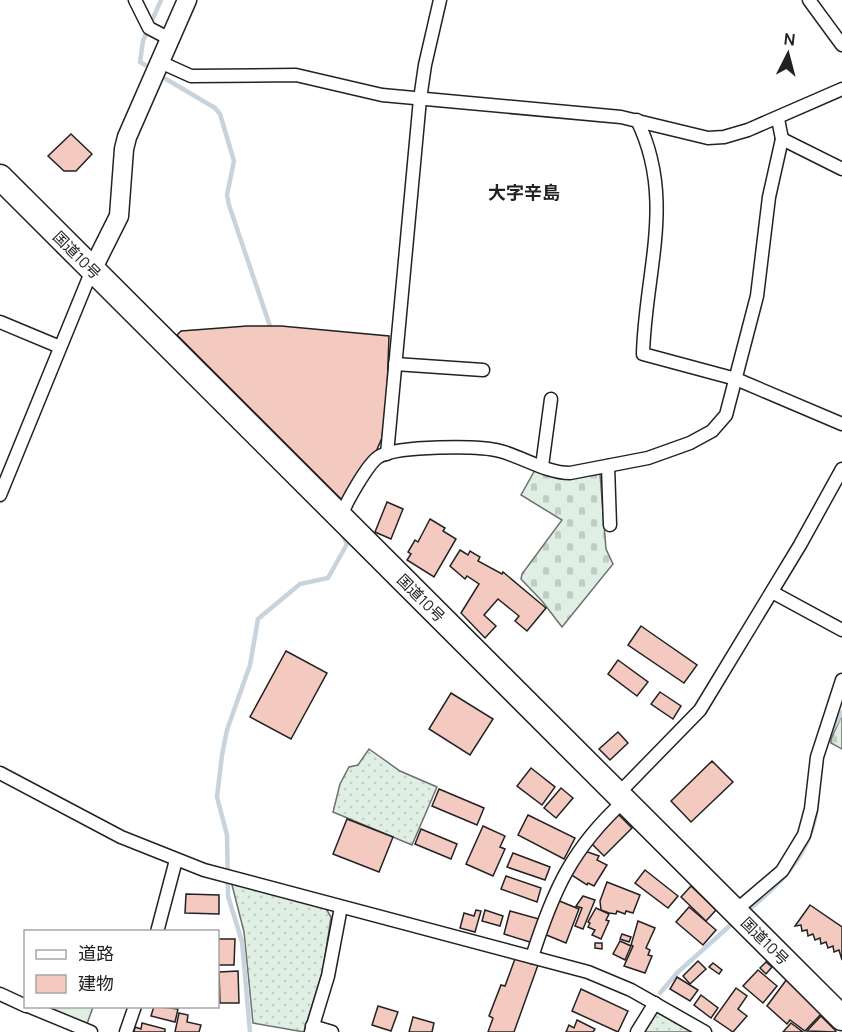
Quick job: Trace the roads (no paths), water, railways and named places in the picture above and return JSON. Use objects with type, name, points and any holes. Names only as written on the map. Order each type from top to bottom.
[{"type":"highway","name":"国道10号","points":[[0,177],[842,1018]]},
{"type":"street","points":[[135,0],[149,28],[170,39]]},
{"type":"street","points":[[0,495],[92,270],[116,226],[121,206],[124,149],[187,0]]},
{"type":"street","points":[[387,454],[420,99],[426,58],[440,0]]},
{"type":"street","points":[[809,0],[842,45]]},
{"type":"street","points":[[160,63],[191,76],[296,75],[369,93],[637,120],[700,137],[716,138],[735,134],[778,118],[842,89]]},
{"type":"street","points":[[340,518],[372,463],[387,454],[482,448],[500,451],[570,473],[657,455],[712,431],[726,415],[756,302],[769,197],[782,139],[778,118]]},
{"type":"street","points":[[637,120],[654,164],[657,186],[656,247],[643,354],[736,379],[842,424]]},
{"type":"street","points":[[782,139],[842,169]]},
{"type":"street","points":[[0,322],[60,346]]},
{"type":"street","points":[[395,364],[483,370]]},
{"type":"street","points":[[542,466],[551,399]]},
{"type":"street","points":[[608,466],[610,525]]},
{"type":"street","points":[[532,957],[549,904],[566,869],[593,831],[700,710],[772,592],[842,469]]},
{"type":"street","points":[[772,592],[842,630]]},
{"type":"street","points":[[735,912],[782,871],[804,835],[810,816],[817,757],[842,680]]},
{"type":"street","points":[[0,773],[121,837],[176,860],[219,875],[601,977],[655,1003],[705,1032]]},
{"type":"street","points":[[158,930],[176,860]]},
{"type":"street","points":[[332,1032],[311,1029],[328,976],[341,907]]},
{"type":"street","points":[[0,994],[24,1005]]},
{"type":"street","points":[[637,1032],[655,1003]]},
{"type":"street","points":[[32,1008],[91,1032]]},
{"type":"street","points":[[126,1032],[134,1008]]},
{"type":"waterway","points":[[145,65],[140,62],[143,41],[161,0]]},
{"type":"waterway","points":[[166,79],[215,108],[220,114],[234,161],[227,195],[229,205],[272,332]]},
{"type":"waterway","points":[[250,1032],[242,942],[228,896],[227,835],[217,797],[222,755],[227,730],[250,665],[258,619],[300,584],[328,578],[347,544],[341,532]]},
{"type":"waterway","points":[[831,732],[842,712]]},
{"type":"waterway","points":[[747,911],[775,887],[797,860],[812,829],[818,793]]},
{"type":"waterway","points":[[660,993],[678,972],[734,922]]},
{"type":"district","name":"大字辛島","points":[[524,192]]}]
